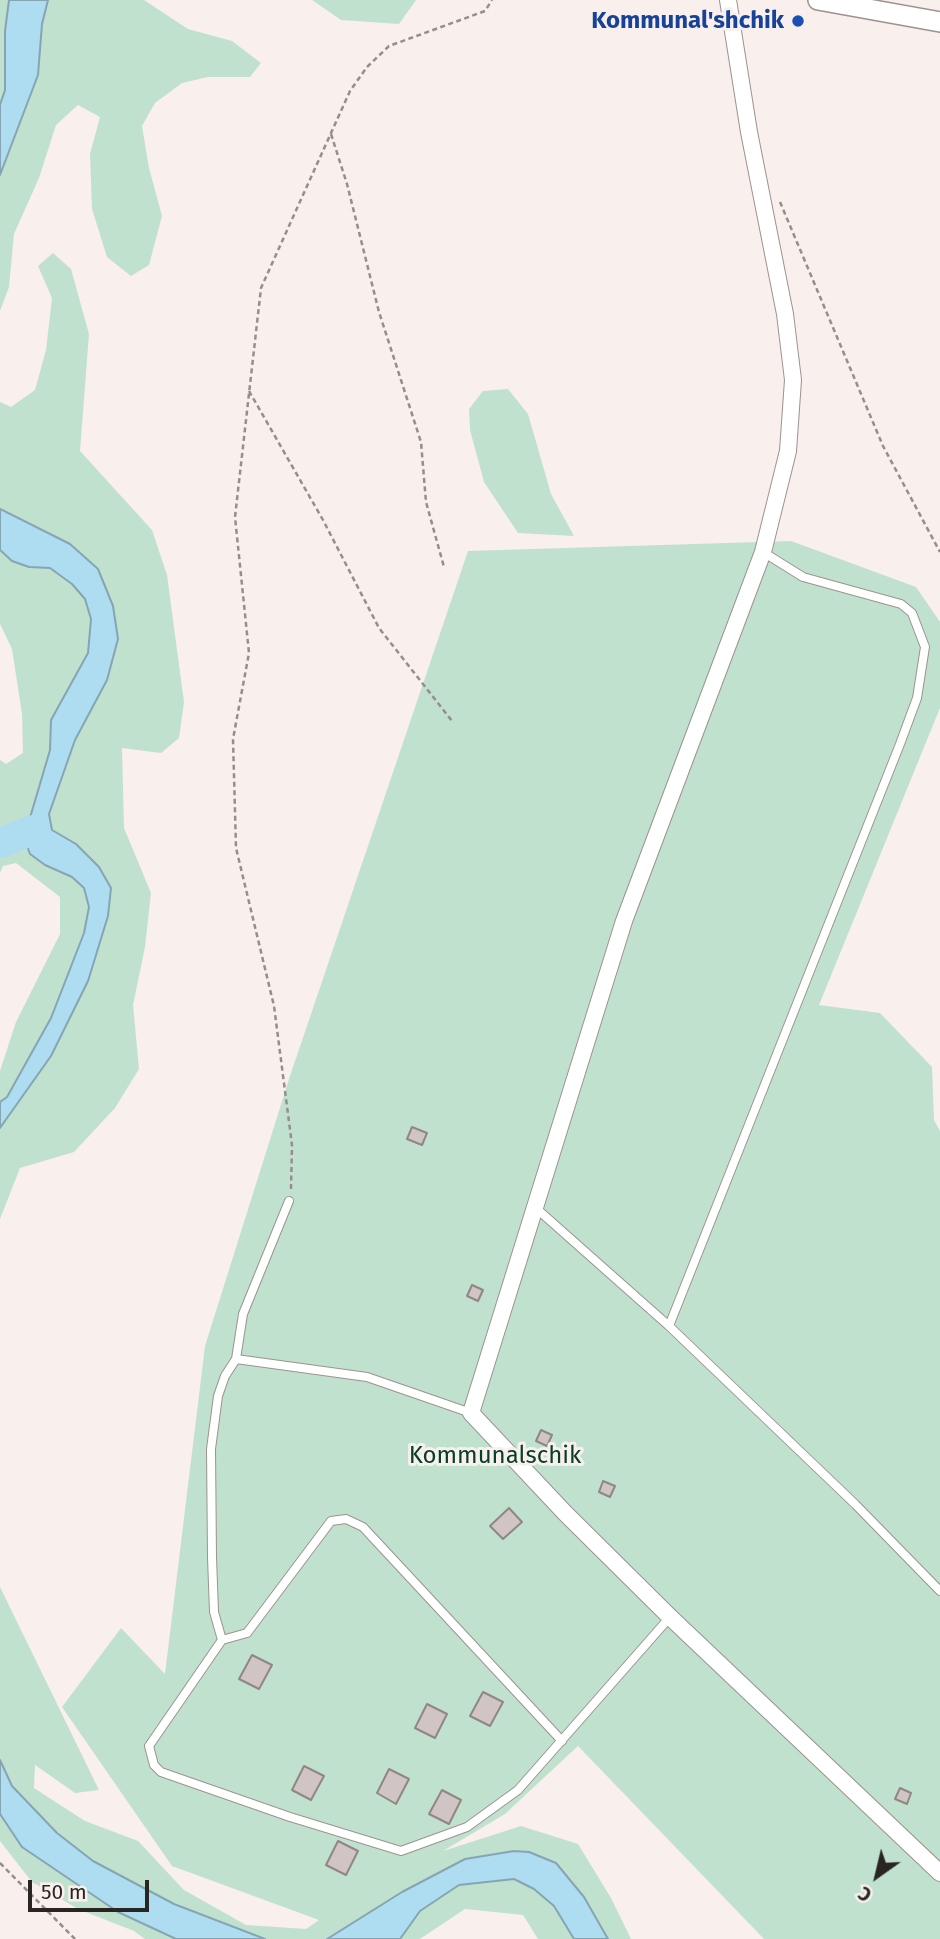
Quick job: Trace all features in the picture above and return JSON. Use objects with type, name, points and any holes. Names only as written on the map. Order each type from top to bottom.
[{"type":"street","points":[[728,0],[749,132],[785,314],[793,380],[788,451],[763,552],[624,921],[537,1209],[471,1413],[565,1513],[670,1616],[940,1873]]},
{"type":"street","points":[[818,0],[940,22]]},
{"type":"lane","points":[[669,1326],[900,744],[916,698],[925,647],[912,613],[901,604],[803,577],[763,552]]},
{"type":"lane","points":[[222,1640],[215,1612],[211,1449],[220,1385],[236,1359],[243,1314],[289,1201]]},
{"type":"lane","points":[[537,1209],[669,1326],[855,1504],[940,1591]]},
{"type":"lane","points":[[236,1359],[367,1377],[471,1413]]},
{"type":"lane","points":[[562,1741],[363,1527],[346,1519],[331,1521],[247,1633],[222,1640],[149,1746],[155,1765],[161,1772],[401,1851],[467,1827],[518,1790],[562,1741],[670,1616]]},
{"type":"path","points":[[289,1201],[292,1146],[274,1006],[236,848],[233,739],[249,653],[235,517],[261,288],[350,91],[367,67],[389,46],[485,11],[492,0]]},
{"type":"path","points":[[331,134],[347,184],[379,312],[421,442],[426,502],[444,567]]},
{"type":"path","points":[[777,194],[883,446],[940,552]]},
{"type":"path","points":[[249,391],[323,520],[379,628],[412,674],[452,721]]},
{"type":"path","points":[[0,1863],[75,1939]]},
{"type":"green space","points":[[0,0],[144,0],[188,29],[232,41],[261,63],[250,77],[208,77],[182,83],[155,103],[142,126],[149,168],[162,216],[149,265],[131,276],[107,257],[92,209],[90,154],[100,117],[78,105],[56,125],[39,178],[14,234],[9,287],[0,311]]},
{"type":"green space","points":[[312,0],[416,0],[399,24],[341,20]]},
{"type":"green space","points":[[53,253],[71,269],[89,334],[80,451],[152,530],[167,575],[184,702],[179,738],[161,753],[122,748],[124,828],[151,893],[145,947],[133,1005],[139,1069],[115,1108],[74,1152],[20,1168],[0,1219],[0,1071],[16,1022],[60,934],[60,897],[16,863],[3,866],[0,873],[0,760],[6,764],[23,753],[22,714],[12,649],[0,624],[0,402],[11,407],[35,390],[46,350],[52,298],[38,266]]},
{"type":"green space","points":[[508,389],[528,414],[551,494],[574,536],[518,533],[484,482],[470,430],[469,409],[483,391]]},
{"type":"green space","name":"Kommunalschik","points":[[791,541],[916,587],[940,622],[940,708],[819,1005],[880,1013],[932,1067],[934,1120],[940,1131],[940,1939],[764,1939],[578,1746],[505,1814],[443,1851],[521,1826],[578,1844],[611,1898],[631,1939],[538,1939],[523,1915],[465,1909],[420,1939],[145,1939],[134,1931],[78,1909],[32,1882],[0,1841],[0,1587],[99,1790],[75,1793],[35,1765],[34,1788],[85,1821],[138,1841],[184,1890],[246,1925],[306,1929],[319,1920],[172,1866],[62,1707],[121,1628],[165,1674],[205,1346],[290,1076],[468,551]]},
{"type":"water","points":[[9,0],[48,0],[42,24],[38,75],[0,175],[0,105],[5,90],[5,31]]},
{"type":"water","points":[[0,509],[70,544],[98,569],[113,606],[118,639],[107,680],[75,740],[49,814],[52,830],[76,844],[99,867],[111,888],[108,916],[88,981],[51,1056],[0,1128],[0,1102],[7,1097],[51,1018],[84,933],[89,907],[84,888],[72,877],[45,865],[30,854],[24,838],[50,750],[51,720],[88,653],[91,619],[85,599],[72,584],[50,568],[29,567],[12,561],[0,550]]},
{"type":"water","points":[[0,1760],[12,1786],[57,1833],[93,1861],[174,1904],[265,1939],[176,1939],[118,1912],[22,1847],[0,1814]]},
{"type":"water","points":[[514,1851],[529,1852],[556,1863],[584,1897],[608,1939],[574,1939],[554,1906],[534,1889],[514,1879],[459,1885],[420,1911],[400,1939],[327,1939],[402,1892],[465,1859]]},
{"type":"building","points":[[412,1127],[427,1133],[422,1145],[407,1139]]},
{"type":"building","points":[[472,1285],[483,1290],[478,1301],[467,1296]]},
{"type":"building","points":[[541,1430],[552,1435],[547,1446],[536,1441]]},
{"type":"building","points":[[603,1481],[615,1486],[610,1497],[599,1492]]},
{"type":"building","points":[[509,1508],[522,1522],[503,1539],[490,1526]]},
{"type":"building","points":[[252,1655],[272,1665],[259,1689],[239,1679]]},
{"type":"building","points":[[483,1692],[503,1702],[490,1726],[470,1716]]},
{"type":"building","points":[[427,1704],[447,1714],[435,1738],[415,1728]]},
{"type":"building","points":[[304,1766],[324,1776],[311,1800],[292,1790]]},
{"type":"building","points":[[389,1769],[409,1779],[396,1804],[377,1793]]},
{"type":"building","points":[[900,1788],[911,1793],[907,1804],[895,1799]]},
{"type":"building","points":[[442,1790],[461,1800],[449,1824],[429,1814]]},
{"type":"building","points":[[338,1841],[358,1851],[346,1875],[326,1865]]},
{"type":"waterway","points":[[0,843],[33,830]]},
{"type":"place","name":"Kommunal'shchik","points":[[798,21]]}]
